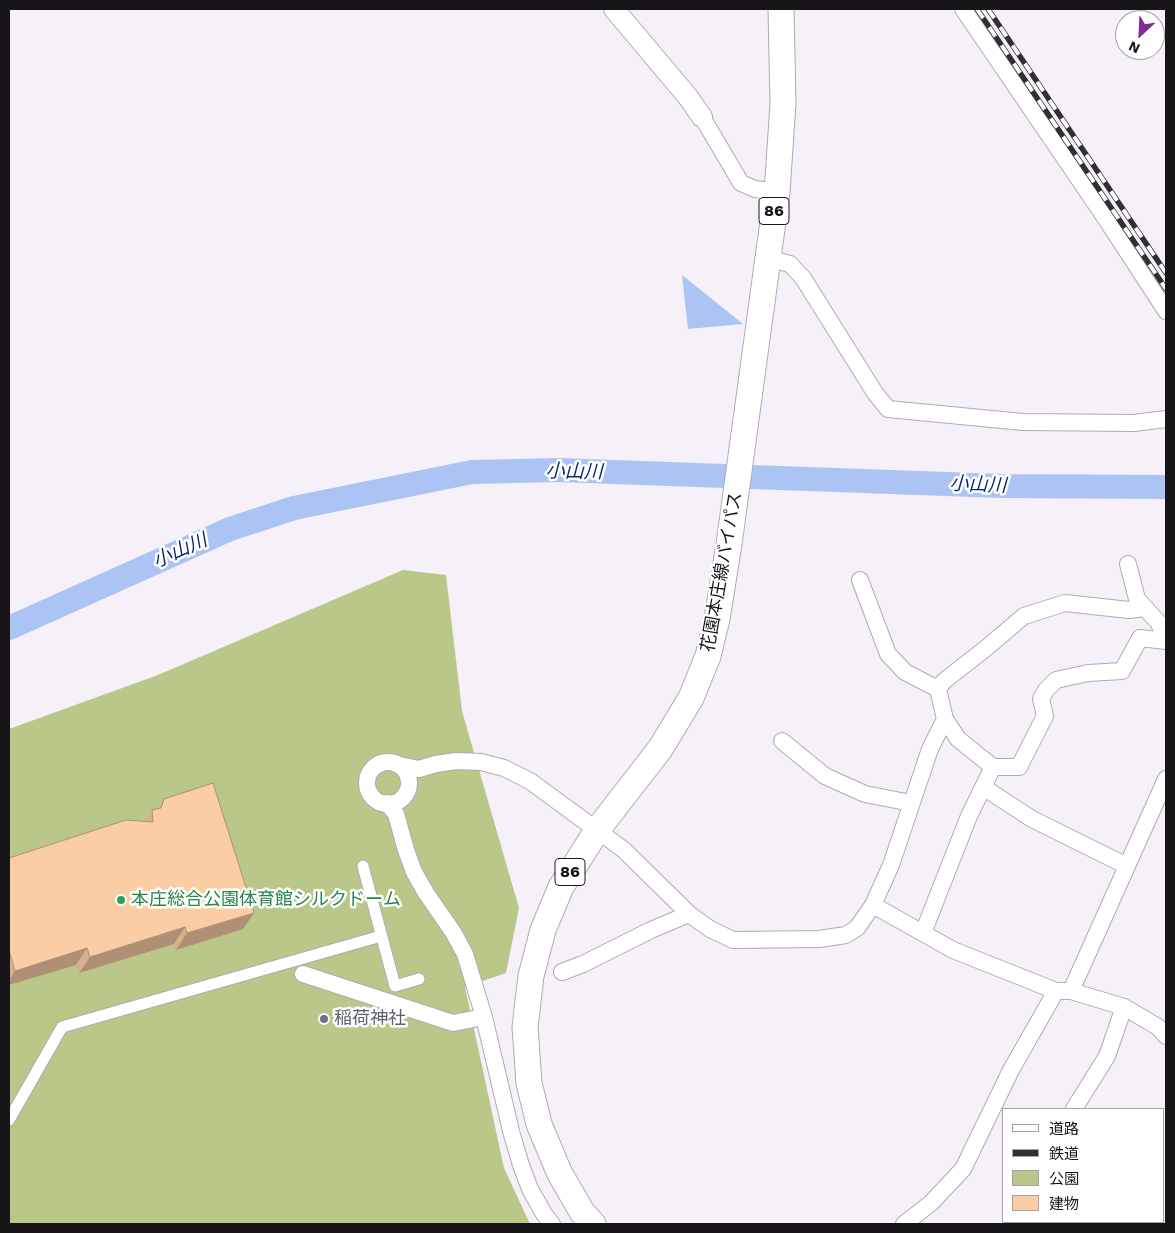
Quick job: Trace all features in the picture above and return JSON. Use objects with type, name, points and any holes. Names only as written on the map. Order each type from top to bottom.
[{"type":"main road","name":"花園本庄線バイパス","points":[[593,1224],[582,1212],[559,1172],[539,1124],[529,1083],[525,1026],[531,976],[543,930],[561,888],[598,829],[660,749],[690,698],[708,656],[717,619],[730,539],[777,192],[783,104],[781,9]]},
{"type":"street","points":[[614,9],[688,97],[741,183],[756,189],[777,192]]},
{"type":"street","points":[[963,9],[1104,216],[1166,311]]},
{"type":"street","points":[[767,258],[790,264],[803,278],[874,393],[888,410],[1023,422],[1134,423],[1166,420]]},
{"type":"street","points":[[860,580],[888,654],[905,672],[938,689],[945,719],[958,739],[993,767],[1019,767],[1045,716],[1041,699],[1046,690],[1056,680],[1088,673],[1122,671],[1140,638],[1166,640],[1158,622],[1137,599],[1128,564]]},
{"type":"street","points":[[938,689],[944,681],[1024,616],[1065,603],[1129,610],[1144,608]]},
{"type":"street","points":[[394,806],[375,798],[368,787],[369,774],[379,764],[386,762],[419,769],[456,761],[481,762],[504,768],[530,781],[598,829],[624,850],[689,914],[710,929],[733,940],[819,939],[846,935],[857,928],[873,905],[891,864],[930,749],[945,719]]},
{"type":"street","points":[[782,741],[825,776],[865,794],[911,803]]},
{"type":"street","points":[[394,806],[408,790],[408,776],[400,765]]},
{"type":"street","points":[[923,934],[969,816],[993,767]]},
{"type":"street","points":[[409,783],[419,769]]},
{"type":"street","points":[[904,1224],[930,1203],[963,1169],[1011,1070],[1064,991],[1127,866],[1166,779]]},
{"type":"street","points":[[984,787],[1032,819],[1127,866]]},
{"type":"street","points":[[394,806],[414,872],[465,954],[475,981],[521,1165],[530,1189],[552,1224]]},
{"type":"street","points":[[363,866],[395,986],[419,979]]},
{"type":"street","points":[[873,905],[953,950],[1064,991],[1124,1007],[1158,1027],[1166,1036]]},
{"type":"street","points":[[562,972],[689,914]]},
{"type":"street","points":[[9,1120],[62,1027],[381,936]]},
{"type":"street","points":[[303,974],[453,1023],[484,1017]]},
{"type":"street","points":[[1075,1108],[1107,1056],[1124,1007]]},
{"type":"green space","points":[[403,570],[446,575],[462,711],[519,908],[506,973],[465,987],[504,1168],[530,1224],[9,1224],[9,729],[158,675]]},
{"type":"water","points":[[682,275],[743,324],[688,329]]},
{"type":"building","name":"本庄総合公園体育館シルクドーム","points":[[213,783],[254,913],[187,933],[185,927],[90,957],[87,948],[15,971],[9,950],[9,858],[126,820],[153,822],[152,810],[161,808],[164,799]]},
{"type":"waterway","name":"小山川","points":[[9,628],[230,529],[294,508],[472,472],[559,470],[1001,486],[1166,487]]},
{"type":"railway","points":[[977,9],[1166,289]]},
{"type":"railway","points":[[988,9],[1166,273]]},
{"type":"place","name":"本庄総合公園体育館シルクドーム","points":[[121,900]]},
{"type":"place","name":"稲荷神社","points":[[324,1019]]}]
